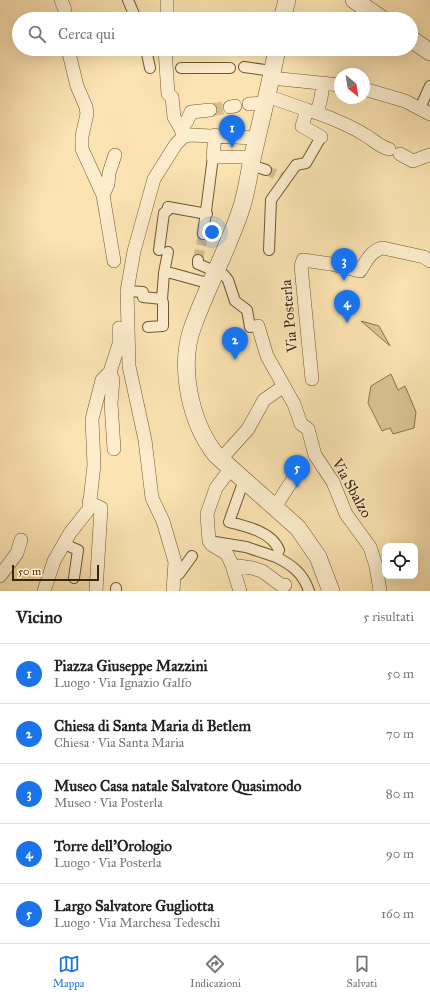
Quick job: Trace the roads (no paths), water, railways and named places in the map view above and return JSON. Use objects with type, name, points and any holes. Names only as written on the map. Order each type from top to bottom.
[{"type":"street","points":[[61,0],[65,12]]},
{"type":"street","points":[[128,0],[133,12]]},
{"type":"street","points":[[167,0],[167,12]]},
{"type":"street","points":[[284,12],[287,0]]},
{"type":"street","points":[[355,0],[372,12]]},
{"type":"street","points":[[418,44],[430,52]]},
{"type":"street","points":[[44,591],[50,570],[70,533],[89,509],[94,465],[92,419],[102,380],[110,372],[119,344],[121,294],[118,266],[103,195],[82,149],[86,107],[78,86],[70,56]]},
{"type":"street","points":[[147,56],[150,68]]},
{"type":"street","points":[[165,56],[168,94],[172,97],[174,117],[182,133],[190,135],[257,138]]},
{"type":"street","points":[[275,56],[271,74],[260,101],[256,164],[243,205],[214,278],[192,327],[187,359],[188,389],[196,420],[206,442],[226,464],[275,507],[308,540],[324,570],[331,591]]},
{"type":"street","points":[[244,67],[290,81],[334,85]]},
{"type":"street","points":[[182,68],[230,68]]},
{"type":"street","points":[[269,250],[271,200],[296,164],[306,163],[321,137],[302,126],[322,98],[322,84]]},
{"type":"street","points":[[370,91],[405,101],[425,111],[430,86]]},
{"type":"street","points":[[260,101],[312,111],[364,134],[382,147],[413,161],[429,155]]},
{"type":"street","points":[[172,591],[175,562],[163,521],[152,498],[144,440],[129,366],[127,291],[139,234],[154,179],[176,144],[191,112],[210,110]]},
{"type":"street","points":[[203,234],[207,214],[213,157],[212,135]]},
{"type":"street","points":[[103,195],[108,184],[108,173],[115,155]]},
{"type":"street","points":[[213,157],[256,164]]},
{"type":"street","points":[[148,327],[163,326],[162,299],[164,273],[164,213],[167,211],[168,207],[207,214]]},
{"type":"street","points":[[118,266],[131,243],[139,234]]},
{"type":"street","name":"Via Posterla","points":[[312,379],[301,266],[303,260],[331,264],[360,271],[376,249],[383,248],[424,257],[430,261]]},
{"type":"street","points":[[198,260],[198,264],[214,278]]},
{"type":"street","points":[[164,273],[228,280],[236,300],[247,310],[250,327],[258,326]]},
{"type":"street","points":[[127,291],[143,292],[143,297],[162,299]]},
{"type":"street","name":"Via Sbalzo","points":[[258,326],[267,356],[294,404],[301,424],[308,429],[315,455],[333,482],[346,514],[370,547],[376,566],[380,591]]},
{"type":"street","points":[[110,372],[113,380],[111,403],[114,449]]},
{"type":"street","points":[[240,591],[227,554],[212,545],[210,542],[207,514],[226,464],[264,400],[284,386]]},
{"type":"street","points":[[275,507],[297,473]]},
{"type":"street","points":[[244,480],[229,522],[253,528],[276,543],[279,550],[276,557]]},
{"type":"street","points":[[89,502],[101,508],[96,591]]},
{"type":"street","points":[[0,576],[17,553],[21,540]]},
{"type":"street","points":[[210,542],[246,546],[276,557],[294,567],[301,575],[309,591]]},
{"type":"street","points":[[64,544],[78,550],[74,578]]},
{"type":"street","points":[[179,574],[192,556]]},
{"type":"street","points":[[232,565],[257,569],[280,585],[285,585]]},
{"type":"tunnel","points":[[210,110],[230,107]]},
{"type":"tunnel","points":[[266,170],[284,178]]},
{"type":"tunnel","points":[[198,260],[203,234]]},
{"type":"place","name":"Piazza Giuseppe Mazzini","points":[[232,148]]},
{"type":"place","name":"Museo Casa natale Salvatore Quasimodo","points":[[344,281]]},
{"type":"place","name":"Torre dell'Orologio","points":[[347,323]]},
{"type":"place","name":"Chiesa di Santa Maria di Betlem","points":[[235,360]]},
{"type":"place","name":"Largo Salvatore Gugliotta","points":[[297,488]]}]
